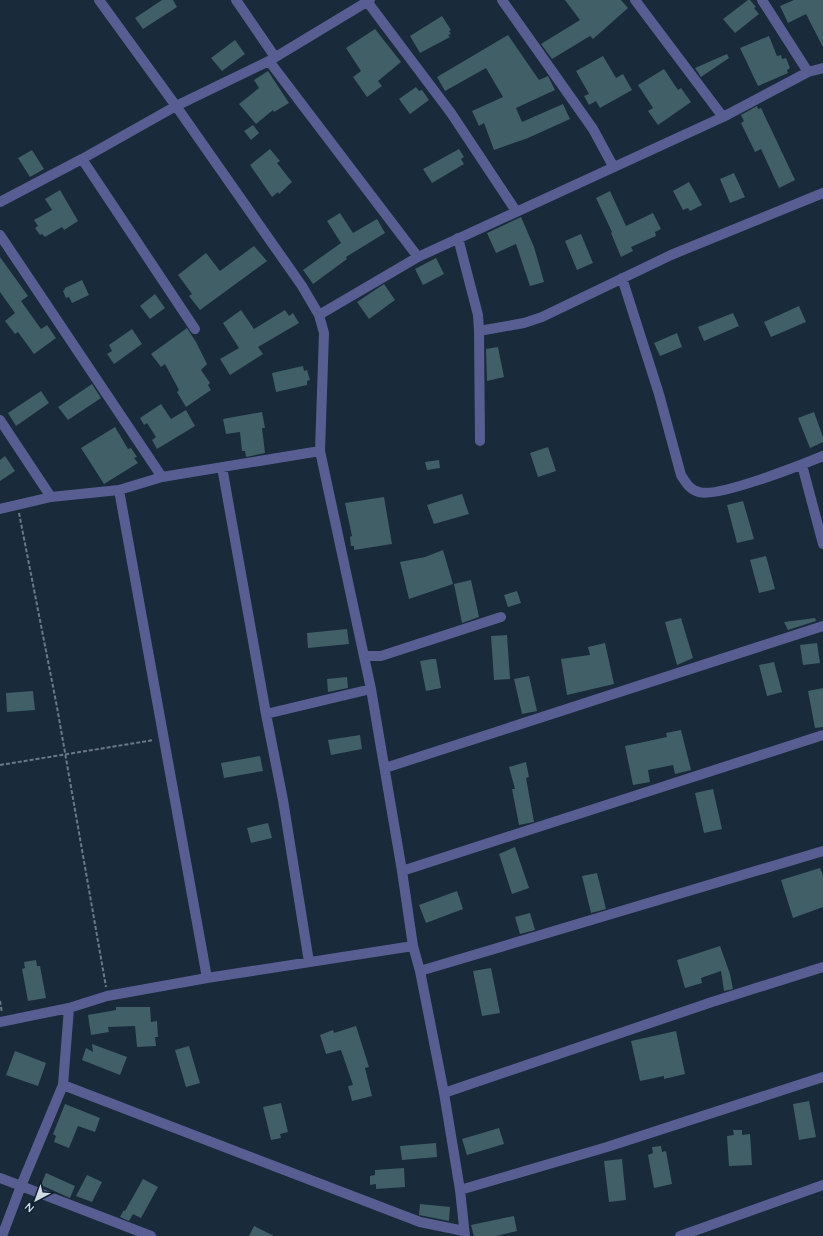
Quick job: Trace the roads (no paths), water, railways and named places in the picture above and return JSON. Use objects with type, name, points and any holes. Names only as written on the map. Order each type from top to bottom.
[{"type":"street","points":[[63,1085],[420,1222],[464,1233],[460,1190],[444,1093],[420,971],[413,946],[402,871],[371,689],[320,451],[324,334],[319,315],[302,286],[176,106],[99,0]]},
{"type":"street","points":[[236,0],[272,59],[418,257]]},
{"type":"street","points":[[502,0],[593,128],[613,166]]},
{"type":"street","points":[[635,0],[723,117]]},
{"type":"street","points":[[762,0],[808,72]]},
{"type":"street","points":[[0,202],[82,159],[176,106],[272,59],[368,1],[452,113],[516,211]]},
{"type":"street","points":[[319,315],[418,257],[613,166],[723,117],[808,72],[823,68]]},
{"type":"street","points":[[82,159],[195,329]]},
{"type":"street","points":[[479,331],[524,323],[542,317],[671,255],[823,193]]},
{"type":"street","points":[[0,235],[162,477]]},
{"type":"street","points":[[458,238],[478,315],[480,441]]},
{"type":"street","points":[[622,278],[659,394],[682,476],[686,484],[692,490],[704,493],[728,490],[802,465],[823,456]]},
{"type":"street","points":[[0,420],[51,497]]},
{"type":"street","points":[[0,509],[18,506],[51,497],[119,490],[162,477],[320,451]]},
{"type":"street","points":[[802,465],[823,544]]},
{"type":"street","points":[[222,467],[266,714],[283,800],[309,962]]},
{"type":"street","points":[[119,490],[207,978]]},
{"type":"street","points":[[364,656],[382,656],[401,651],[501,617]]},
{"type":"street","points":[[385,768],[823,626]]},
{"type":"street","points":[[266,714],[371,689]]},
{"type":"street","points":[[402,871],[823,735]]},
{"type":"street","points":[[420,971],[823,851]]},
{"type":"street","points":[[0,1022],[69,1008],[107,996],[207,978],[413,946]]},
{"type":"street","points":[[444,1093],[712,1002],[823,967]]},
{"type":"street","points":[[2,1236],[20,1186],[63,1085],[69,1008]]},
{"type":"street","points":[[460,1190],[607,1147],[823,1077]]},
{"type":"street","points":[[0,1178],[151,1236]]},
{"type":"street","points":[[680,1236],[823,1185]]}]
